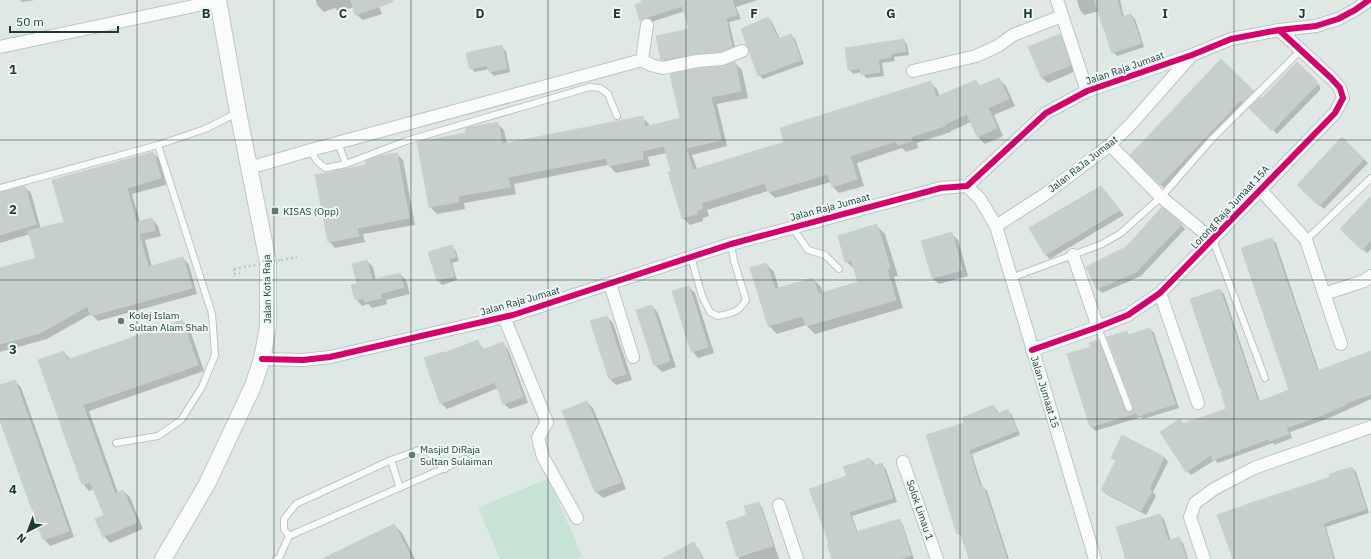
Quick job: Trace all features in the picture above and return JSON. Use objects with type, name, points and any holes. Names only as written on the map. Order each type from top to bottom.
[{"type":"main road","name":"Jalan Kota Raja","points":[[163,559],[207,484],[253,386],[262,359],[268,327],[268,262],[238,112],[218,0]]},
{"type":"street","points":[[0,47],[218,0]]},
{"type":"street","points":[[1057,0],[1060,19],[1070,38],[1087,91]]},
{"type":"street","name":"Jalan Raja Jumaat","points":[[262,359],[303,360],[330,357],[504,317],[731,244],[941,188],[967,186],[1046,113],[1087,91],[1192,55],[1231,39],[1279,30],[1316,26],[1338,19],[1355,10],[1369,0]]},
{"type":"street","points":[[913,71],[976,56],[998,46],[1013,35],[1060,19]]},
{"type":"street","points":[[642,60],[647,25]]},
{"type":"street","name":"Lorong Raja Jumaat 15A","points":[[1032,350],[1128,315],[1160,293],[1213,240],[1335,112],[1343,98],[1340,88],[1279,30]]},
{"type":"street","points":[[249,168],[642,60],[651,65],[662,68],[697,61],[722,59],[742,51]]},
{"type":"street","name":"Jalan RaJa Jumaat","points":[[996,226],[1044,195],[1110,145],[1132,123],[1192,55]]},
{"type":"street","points":[[1110,145],[1161,197],[1213,240]]},
{"type":"street","name":"Jalan Jumaat 15","points":[[967,186],[980,199],[996,226],[1010,278],[1095,559]]},
{"type":"street","points":[[1260,189],[1306,240],[1341,344]]},
{"type":"street","points":[[1073,255],[1098,327]]},
{"type":"street","points":[[1324,294],[1364,281],[1371,276]]},
{"type":"street","points":[[610,284],[634,357]]},
{"type":"street","points":[[1160,293],[1198,403]]},
{"type":"street","points":[[504,317],[547,422],[538,438],[543,457],[577,518]]},
{"type":"street","points":[[1204,559],[1190,517],[1195,503],[1214,489],[1254,468],[1371,426]]},
{"type":"street","name":"Solok Limau 1","points":[[903,462],[937,559]]},
{"type":"street","points":[[779,505],[797,559]]},
{"type":"lane","points":[[1010,278],[1102,244],[1121,233],[1161,197],[1211,140],[1301,50]]},
{"type":"lane","points":[[311,150],[318,164],[326,168],[346,164],[406,141],[590,87],[600,88],[608,94],[617,116]]},
{"type":"lane","points":[[0,188],[158,145],[205,129],[238,112]]},
{"type":"lane","points":[[338,143],[346,164]]},
{"type":"lane","points":[[116,443],[158,436],[181,420],[202,387],[215,354],[212,314],[158,145]]},
{"type":"lane","points":[[1306,240],[1371,178]]},
{"type":"lane","points":[[792,227],[808,250],[825,255],[839,269]]},
{"type":"lane","points":[[1213,240],[1265,378]]},
{"type":"lane","points":[[691,257],[702,296],[710,312],[718,316],[733,312],[740,308],[746,300],[734,261],[731,244]]},
{"type":"lane","points":[[1098,327],[1129,408]]},
{"type":"lane","points":[[289,536],[284,529],[284,519],[296,504],[391,460],[422,449],[435,456],[445,469]]},
{"type":"lane","points":[[278,558],[289,536],[465,459]]},
{"type":"lane","points":[[391,460],[400,488]]},
{"type":"path","points":[[240,273],[234,274],[234,269],[297,257]]},
{"type":"green space","points":[[548,478],[582,556],[575,559],[500,559],[478,508]]},
{"type":"building","points":[[351,0],[393,0],[393,2],[355,15]]},
{"type":"building","points":[[641,0],[732,0],[737,15],[726,18],[732,47],[720,52],[696,54],[661,60],[656,36],[689,29],[682,6],[640,21],[635,5],[642,2]]},
{"type":"building","points":[[1094,0],[1117,0],[1122,17],[1131,14],[1141,43],[1112,53]]},
{"type":"building","points":[[768,17],[778,39],[791,34],[801,60],[758,76],[741,29]]},
{"type":"building","points":[[1060,34],[1071,65],[1041,77],[1028,47]]},
{"type":"building","points":[[904,39],[906,51],[890,54],[891,57],[878,59],[880,72],[861,75],[860,68],[848,70],[845,48]]},
{"type":"building","points":[[502,45],[507,68],[489,72],[487,65],[470,69],[466,53]]},
{"type":"building","points":[[1221,59],[1254,91],[1243,102],[1241,100],[1160,185],[1130,155]]},
{"type":"building","points":[[735,62],[741,91],[711,97],[721,140],[686,148],[693,170],[784,142],[780,128],[931,81],[936,97],[976,80],[979,86],[999,78],[1009,99],[988,108],[997,128],[977,137],[967,114],[945,124],[945,126],[911,137],[912,141],[898,145],[896,141],[850,156],[857,179],[832,187],[828,174],[768,192],[765,183],[701,203],[702,209],[696,211],[697,214],[682,218],[668,172],[671,171],[664,146],[642,151],[643,159],[608,166],[606,158],[508,177],[510,187],[458,196],[459,202],[429,207],[417,142],[466,133],[466,128],[498,122],[502,144],[643,116],[645,127],[680,118],[670,74],[698,68],[723,66]]},
{"type":"building","points":[[1297,62],[1317,81],[1317,85],[1272,131],[1249,108],[1261,97],[1262,98]]},
{"type":"building","points":[[1342,137],[1364,159],[1319,206],[1297,185]]},
{"type":"building","points":[[153,152],[161,178],[127,188],[136,222],[152,218],[155,230],[139,234],[148,267],[183,257],[192,288],[90,316],[88,306],[40,333],[0,344],[0,268],[36,258],[28,231],[64,222],[52,180]]},
{"type":"building","points":[[397,153],[409,218],[357,228],[359,236],[328,242],[315,175],[366,165],[366,161],[379,156]]},
{"type":"building","points":[[25,186],[36,224],[0,235],[0,192]]},
{"type":"building","points":[[1101,186],[1120,210],[1045,255],[1029,228]]},
{"type":"building","points":[[1371,196],[1371,240],[1362,250],[1340,229]]},
{"type":"building","points":[[1162,207],[1182,224],[1136,272],[1097,289],[1086,267],[1126,247]]},
{"type":"building","points":[[877,224],[890,268],[887,269],[896,300],[806,326],[803,316],[768,326],[750,268],[766,263],[775,289],[813,278],[818,294],[858,282],[851,260],[845,262],[838,236]]},
{"type":"building","points":[[952,232],[962,270],[932,278],[921,241]]},
{"type":"building","points":[[1272,238],[1317,371],[1371,351],[1371,394],[1346,403],[1347,404],[1322,415],[1286,428],[1289,434],[1269,441],[1268,439],[1213,460],[1211,455],[1186,472],[1160,432],[1180,419],[1182,424],[1226,409],[1221,392],[1226,388],[1220,389],[1190,299],[1220,289],[1258,402],[1289,390],[1241,248]]},
{"type":"building","points":[[452,245],[456,257],[449,259],[454,276],[437,281],[428,252]]},
{"type":"building","points":[[367,260],[372,280],[400,273],[404,287],[380,294],[381,298],[365,302],[363,298],[355,300],[351,285],[357,284],[352,264]]},
{"type":"building","points":[[689,286],[708,347],[691,352],[672,291]]},
{"type":"building","points":[[652,305],[670,361],[654,366],[636,310]]},
{"type":"building","points":[[607,316],[626,374],[609,379],[590,321]]},
{"type":"building","points":[[182,320],[198,365],[83,405],[115,494],[123,490],[137,522],[103,537],[95,519],[104,515],[90,482],[82,485],[38,360],[64,351],[67,360]]},
{"type":"building","points":[[1150,328],[1175,404],[1138,416],[1137,413],[1090,427],[1067,354],[1091,347],[1089,343],[1098,340],[1125,410],[1126,412],[1130,412],[1133,410],[1133,406],[1107,337],[1127,331],[1128,335]]},
{"type":"building","points":[[478,340],[482,350],[503,342],[523,397],[503,404],[495,382],[440,404],[424,358],[443,352],[444,353]]},
{"type":"building","points":[[15,380],[69,531],[43,540],[0,421],[0,385]]},
{"type":"building","points":[[587,401],[621,482],[595,492],[562,411]]},
{"type":"building","points":[[993,405],[997,414],[1008,409],[1017,431],[969,450],[980,487],[983,486],[1007,559],[969,559],[960,533],[957,534],[926,435],[964,423],[962,418]]},
{"type":"building","points":[[1122,435],[1164,457],[1149,489],[1152,491],[1141,511],[1101,490],[1116,460],[1111,458]]},
{"type":"building","points":[[870,458],[873,466],[882,463],[893,498],[849,512],[856,532],[900,519],[911,555],[899,559],[832,559],[827,544],[829,543],[809,489],[847,476],[843,467]]},
{"type":"building","points":[[1352,467],[1366,509],[1323,523],[1333,559],[1233,559],[1217,515],[1330,477],[1329,474]]},
{"type":"building","points":[[759,502],[773,546],[737,557],[726,522],[747,515],[744,506]]},
{"type":"building","points":[[1160,514],[1168,541],[1179,537],[1186,559],[1126,559],[1116,527]]},
{"type":"building","points":[[394,524],[412,559],[322,559]]},
{"type":"building","points":[[694,542],[702,559],[662,559]]},
{"type":"cycle path","points":[[262,359],[303,360],[330,357],[513,315],[731,244],[941,188],[967,186],[1046,113],[1087,91],[1192,55],[1231,39],[1279,30],[1316,26],[1338,19],[1355,10],[1369,0]]},
{"type":"cycle path","points":[[1032,350],[1128,315],[1160,293],[1335,113],[1343,98],[1340,88],[1279,30]]},
{"type":"place","name":"KISAS (Opp)","points":[[275,211]]},
{"type":"place","name":"Kolej Islam Sultan Alam Shah","points":[[121,321]]},
{"type":"place","name":"Masjid DiRaja Sultan Sulaiman","points":[[412,455]]}]
